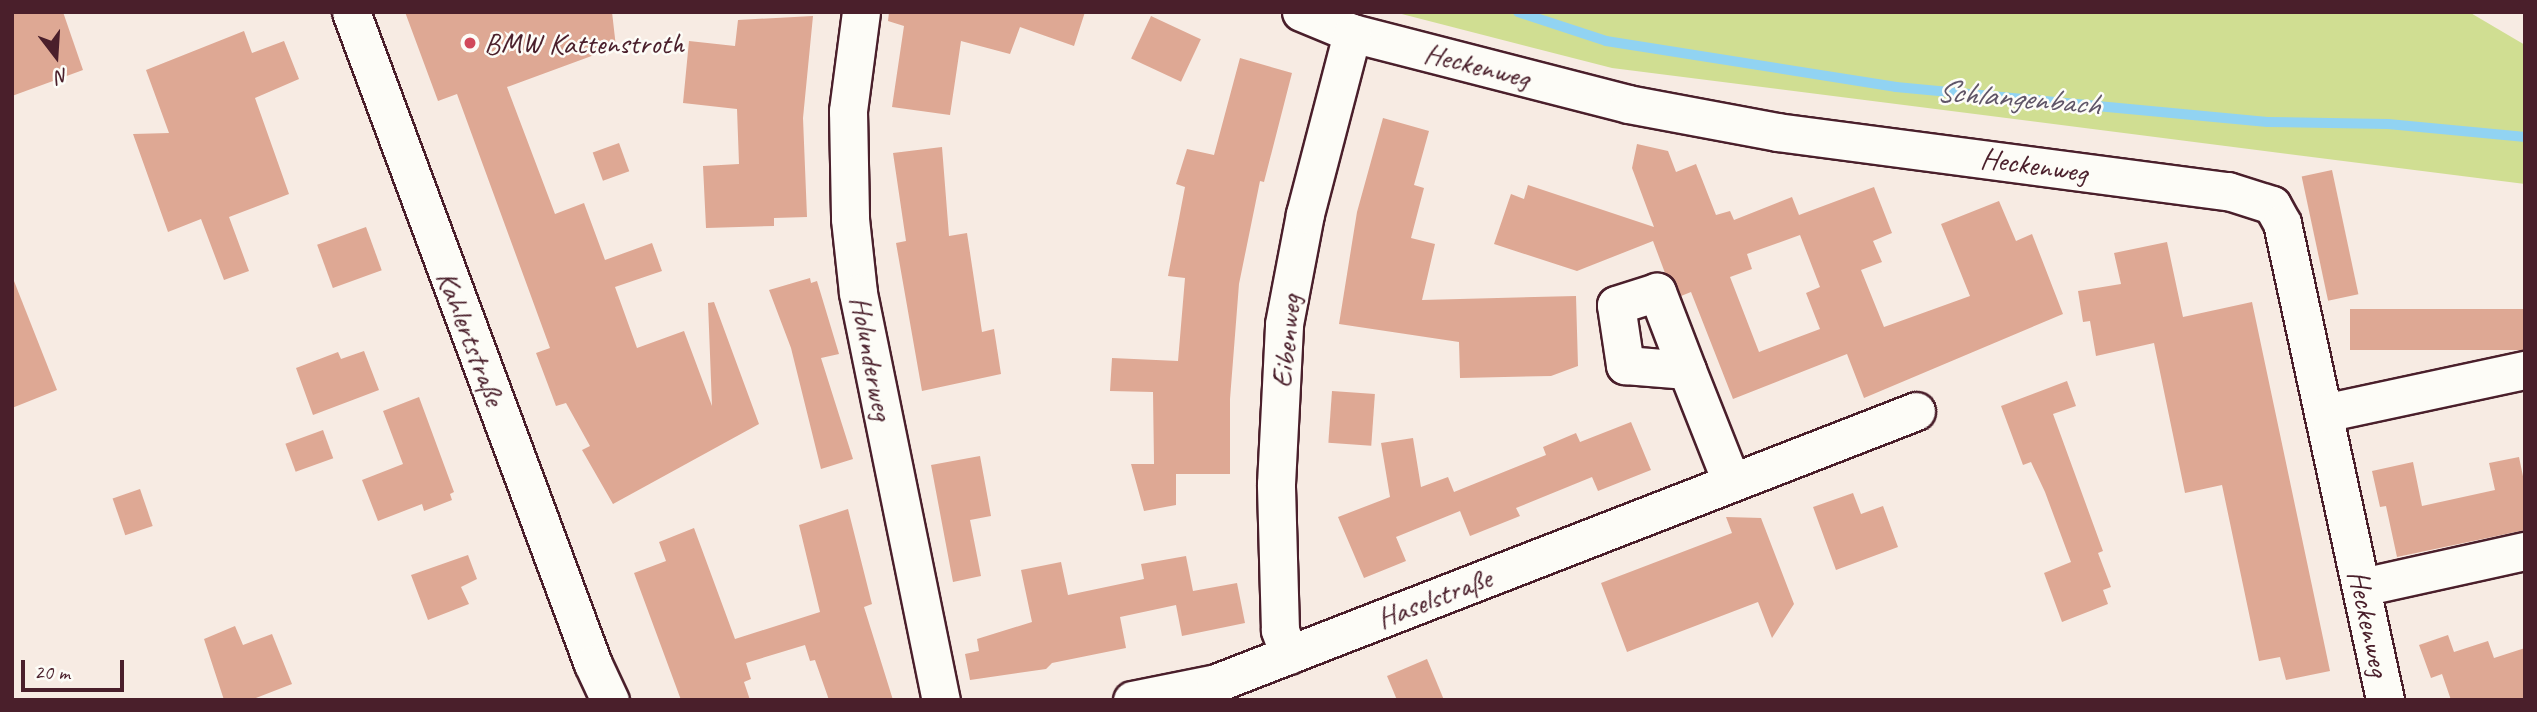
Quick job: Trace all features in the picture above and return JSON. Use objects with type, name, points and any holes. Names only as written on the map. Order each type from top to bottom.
[{"type":"street","name":"Kahlertstraße","points":[[351,12],[593,664],[610,700]]},
{"type":"street","name":"Holunderweg","points":[[861,12],[848,111],[850,219],[858,293],[941,700]]},
{"type":"street","name":"Heckenweg","points":[[1301,12],[1352,33],[1628,104],[1777,132],[2256,197],[2272,205],[2282,223],[2385,700]]},
{"type":"street","name":"Eibenweg","points":[[1289,655],[1280,630],[1276,484],[1284,324],[1306,214],[1352,33]]},
{"type":"street","points":[[1687,370],[1731,481]]},
{"type":"street","points":[[2324,412],[2525,370]]},
{"type":"street","name":"Haselstraße","points":[[1132,700],[1219,691],[1289,655],[1916,411]]},
{"type":"street","points":[[2362,587],[2525,551]]},
{"type":"street","name":"Kahlertstraße","points":[[593,664],[602,700]]},
{"type":"green space","points":[[1394,12],[2469,12],[2525,45],[2525,184],[1612,68]]},
{"type":"building","points":[[12,12],[63,12],[83,70],[12,96]]},
{"type":"building","points":[[405,12],[612,12],[616,47],[507,87],[555,214],[584,203],[605,260],[652,243],[662,271],[615,287],[637,348],[684,331],[712,406],[708,303],[714,302],[759,424],[613,504],[582,450],[590,446],[566,403],[556,406],[536,353],[550,348],[457,94],[438,101]]},
{"type":"building","points":[[889,12],[1085,12],[1074,46],[1020,27],[1010,54],[961,41],[950,115],[892,107],[904,26],[888,21]]},
{"type":"building","points":[[813,16],[803,118],[807,217],[774,218],[774,226],[706,228],[703,166],[739,164],[737,109],[683,103],[689,41],[735,46],[738,20]]},
{"type":"building","points":[[1151,16],[1201,39],[1181,82],[1131,59]]},
{"type":"building","points":[[244,31],[252,53],[284,41],[299,79],[255,98],[289,194],[229,217],[249,271],[224,280],[201,219],[168,232],[133,134],[169,133],[146,70]]},
{"type":"building","points":[[1240,58],[1292,73],[1264,182],[1260,181],[1239,284],[1230,399],[1230,474],[1176,474],[1176,505],[1144,511],[1131,464],[1154,464],[1153,392],[1110,391],[1112,358],[1178,361],[1185,278],[1168,276],[1185,187],[1176,184],[1187,149],[1214,155]]},
{"type":"building","points":[[1383,118],[1429,131],[1414,185],[1424,188],[1411,238],[1435,244],[1422,300],[1576,296],[1578,366],[1551,376],[1460,378],[1459,342],[1339,324],[1357,212]]},
{"type":"building","points":[[619,143],[629,171],[603,181],[593,153]]},
{"type":"building","points":[[1637,144],[1668,151],[1676,172],[1696,164],[1716,215],[1730,211],[1734,220],[1792,197],[1799,215],[1874,187],[1892,233],[1873,241],[1882,262],[1861,270],[1884,327],[1970,296],[1941,224],[1999,201],[2016,241],[2032,234],[2063,314],[1864,398],[1847,354],[1733,399],[1691,292],[1681,296],[1665,273],[1653,241],[1577,271],[1494,244],[1511,194],[1524,199],[1528,185],[1654,227],[1632,168]],"holes":[[[1800,235],[1820,287],[1806,293],[1820,329],[1759,352],[1730,277],[1752,269],[1747,254]]]},
{"type":"building","points":[[942,147],[949,236],[967,233],[982,332],[994,329],[1001,374],[922,391],[896,243],[906,241],[893,153]]},
{"type":"building","points":[[2332,170],[2358,294],[2328,301],[2302,176]]},
{"type":"building","points":[[366,227],[382,270],[333,288],[317,245]]},
{"type":"building","points":[[2167,242],[2183,317],[2252,302],[2330,671],[2286,680],[2280,657],[2259,661],[2222,485],[2185,493],[2154,343],[2096,356],[2090,321],[2083,322],[2078,291],[2121,284],[2114,253]]},
{"type":"building","points":[[810,278],[811,283],[817,281],[839,354],[821,358],[853,459],[821,469],[791,348],[769,290]]},
{"type":"building","points":[[14,281],[57,390],[12,408],[12,282]]},
{"type":"building","points":[[2350,309],[2525,309],[2525,350],[2350,350]]},
{"type":"building","points":[[364,351],[379,390],[313,415],[296,368],[338,352],[341,359]]},
{"type":"building","points":[[2067,381],[2076,406],[2053,414],[2103,551],[2098,553],[2111,587],[2103,590],[2108,604],[2062,622],[2044,573],[2071,562],[2045,492],[2031,462],[2023,465],[2001,406]]},
{"type":"building","points":[[1332,391],[1375,394],[1371,446],[1328,443]]},
{"type":"building","points":[[419,397],[454,492],[450,494],[452,500],[424,511],[422,504],[378,521],[362,480],[403,464],[383,411]]},
{"type":"building","points":[[1631,422],[1651,470],[1598,491],[1592,477],[1516,508],[1520,516],[1470,536],[1460,511],[1396,537],[1406,561],[1364,578],[1338,517],[1390,497],[1381,443],[1413,438],[1421,487],[1448,477],[1454,492],[1546,455],[1543,447],[1576,433],[1580,442]]},
{"type":"building","points":[[323,430],[333,458],[296,472],[285,444]]},
{"type":"building","points":[[980,456],[991,516],[970,520],[981,576],[953,582],[931,465]]},
{"type":"building","points":[[2519,457],[2525,486],[2525,530],[2397,557],[2386,506],[2380,507],[2372,471],[2413,462],[2422,506],[2495,490],[2489,463]]},
{"type":"building","points":[[140,489],[153,526],[125,535],[113,498]]},
{"type":"building","points":[[1853,493],[1861,514],[1883,506],[1898,547],[1836,570],[1813,507]]},
{"type":"building","points":[[848,509],[872,604],[864,607],[893,700],[829,700],[815,660],[810,661],[805,645],[746,663],[751,679],[744,682],[750,700],[681,700],[634,573],[666,561],[659,542],[694,528],[735,639],[820,612],[799,525]]},
{"type":"building","points":[[1726,517],[1761,518],[1794,604],[1772,638],[1758,602],[1627,652],[1601,583],[1732,533]]},
{"type":"building","points":[[468,555],[477,579],[461,587],[469,604],[428,620],[411,575]]},
{"type":"building","points":[[1186,556],[1193,591],[1237,583],[1245,623],[1182,636],[1176,605],[1120,617],[1126,648],[1052,663],[1046,669],[970,680],[965,654],[979,651],[977,639],[1032,622],[1021,570],[1061,562],[1068,595],[1144,579],[1141,564]]},
{"type":"building","points":[[235,626],[243,645],[272,634],[292,684],[251,700],[224,700],[204,639]]},
{"type":"building","points":[[2448,635],[2454,652],[2488,641],[2494,658],[2525,648],[2525,700],[2451,700],[2442,674],[2431,678],[2419,645]]},
{"type":"building","points":[[1427,659],[1444,700],[1397,700],[1387,676]]},
{"type":"waterway","name":"Schlangenbach","points":[[1518,12],[1606,41],[1896,87],[2267,122],[2388,124],[2525,137]]},
{"type":"place","name":"BMW Kattenstroth","points":[[470,43]]}]
